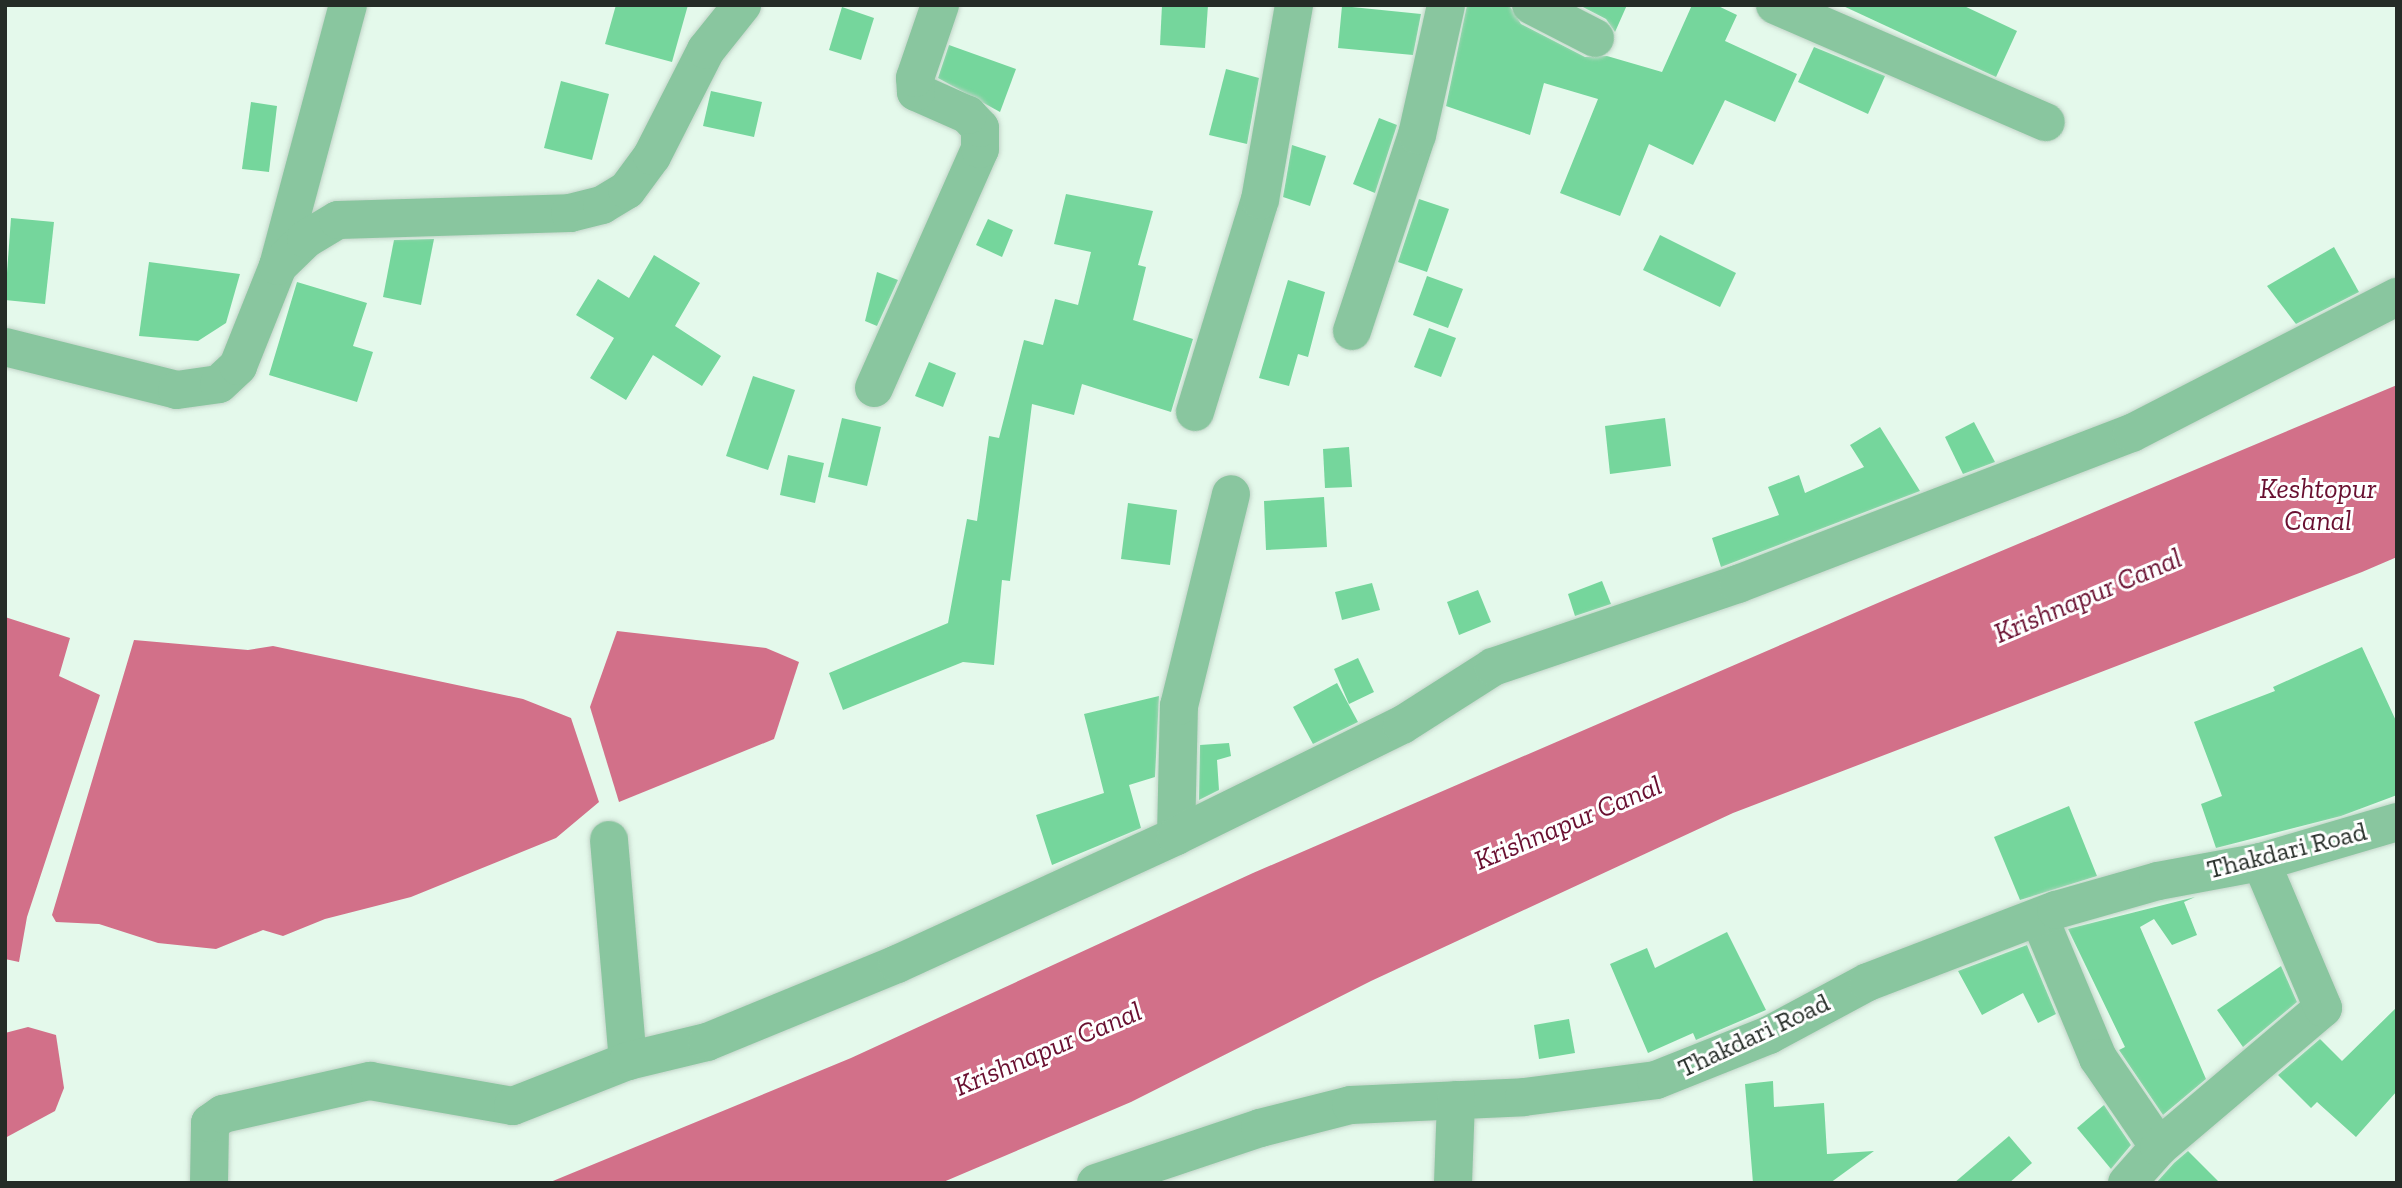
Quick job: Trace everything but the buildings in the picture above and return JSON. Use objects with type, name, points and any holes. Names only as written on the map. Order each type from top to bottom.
[{"type":"street","points":[[5,347],[177,390],[201,390],[219,384],[238,366],[278,266],[348,5]]},
{"type":"street","points":[[278,266],[338,220],[570,213],[602,205],[627,190],[652,156],[706,50],[742,5]]},
{"type":"street","points":[[874,388],[980,149],[980,128],[968,115],[916,92],[915,78],[940,5]]},
{"type":"street","points":[[1195,412],[1260,200],[1294,5]]},
{"type":"street","points":[[1352,331],[1417,135],[1446,5]]},
{"type":"street","points":[[1531,5],[1595,38]]},
{"type":"street","points":[[1775,5],[2046,122]]},
{"type":"street","points":[[209,1183],[210,1123],[223,1114],[370,1081],[513,1106],[628,1061],[707,1042],[1176,836],[1402,725],[1493,667],[1738,584],[2132,433],[2397,297]]},
{"type":"street","points":[[1176,836],[1179,706],[1231,494]]},
{"type":"street","name":"Thakdari Road","points":[[1096,1183],[1260,1128],[1352,1105],[1455,1100],[1656,1080],[1769,1035],[1868,982],[2039,916],[2158,881],[2261,862],[2397,822]]},
{"type":"street","points":[[609,840],[628,1061]]},
{"type":"street","points":[[2127,1183],[2159,1147],[2322,1008],[2261,862]]},
{"type":"street","points":[[2039,916],[2098,1058],[2159,1147]]},
{"type":"street","points":[[1453,1183],[1455,1100]]},
{"type":"water","name":"Keshtopur Canal","points":[[2397,385],[2397,557],[1733,813],[1371,981],[1131,1102],[941,1183],[548,1183],[851,1058],[1253,873],[1887,599]]},
{"type":"water","points":[[5,617],[70,638],[59,676],[100,695],[27,917],[19,962],[5,959]]},
{"type":"water","points":[[617,631],[766,648],[799,662],[774,739],[619,802],[590,707]]},
{"type":"water","points":[[134,640],[248,650],[273,646],[523,699],[571,718],[599,802],[556,838],[411,897],[325,919],[283,936],[263,930],[216,949],[158,943],[99,924],[56,922],[52,915]]},
{"type":"water","points":[[28,1027],[56,1035],[64,1088],[55,1111],[5,1138],[5,1033]]},
{"type":"water label","name":"Krishnapur Canal","points":[[2088,596]]},
{"type":"water label","name":"Krishnapur Canal","points":[[1568,823]]},
{"type":"water label","name":"Krishnapur Canal","points":[[1048,1049]]}]
